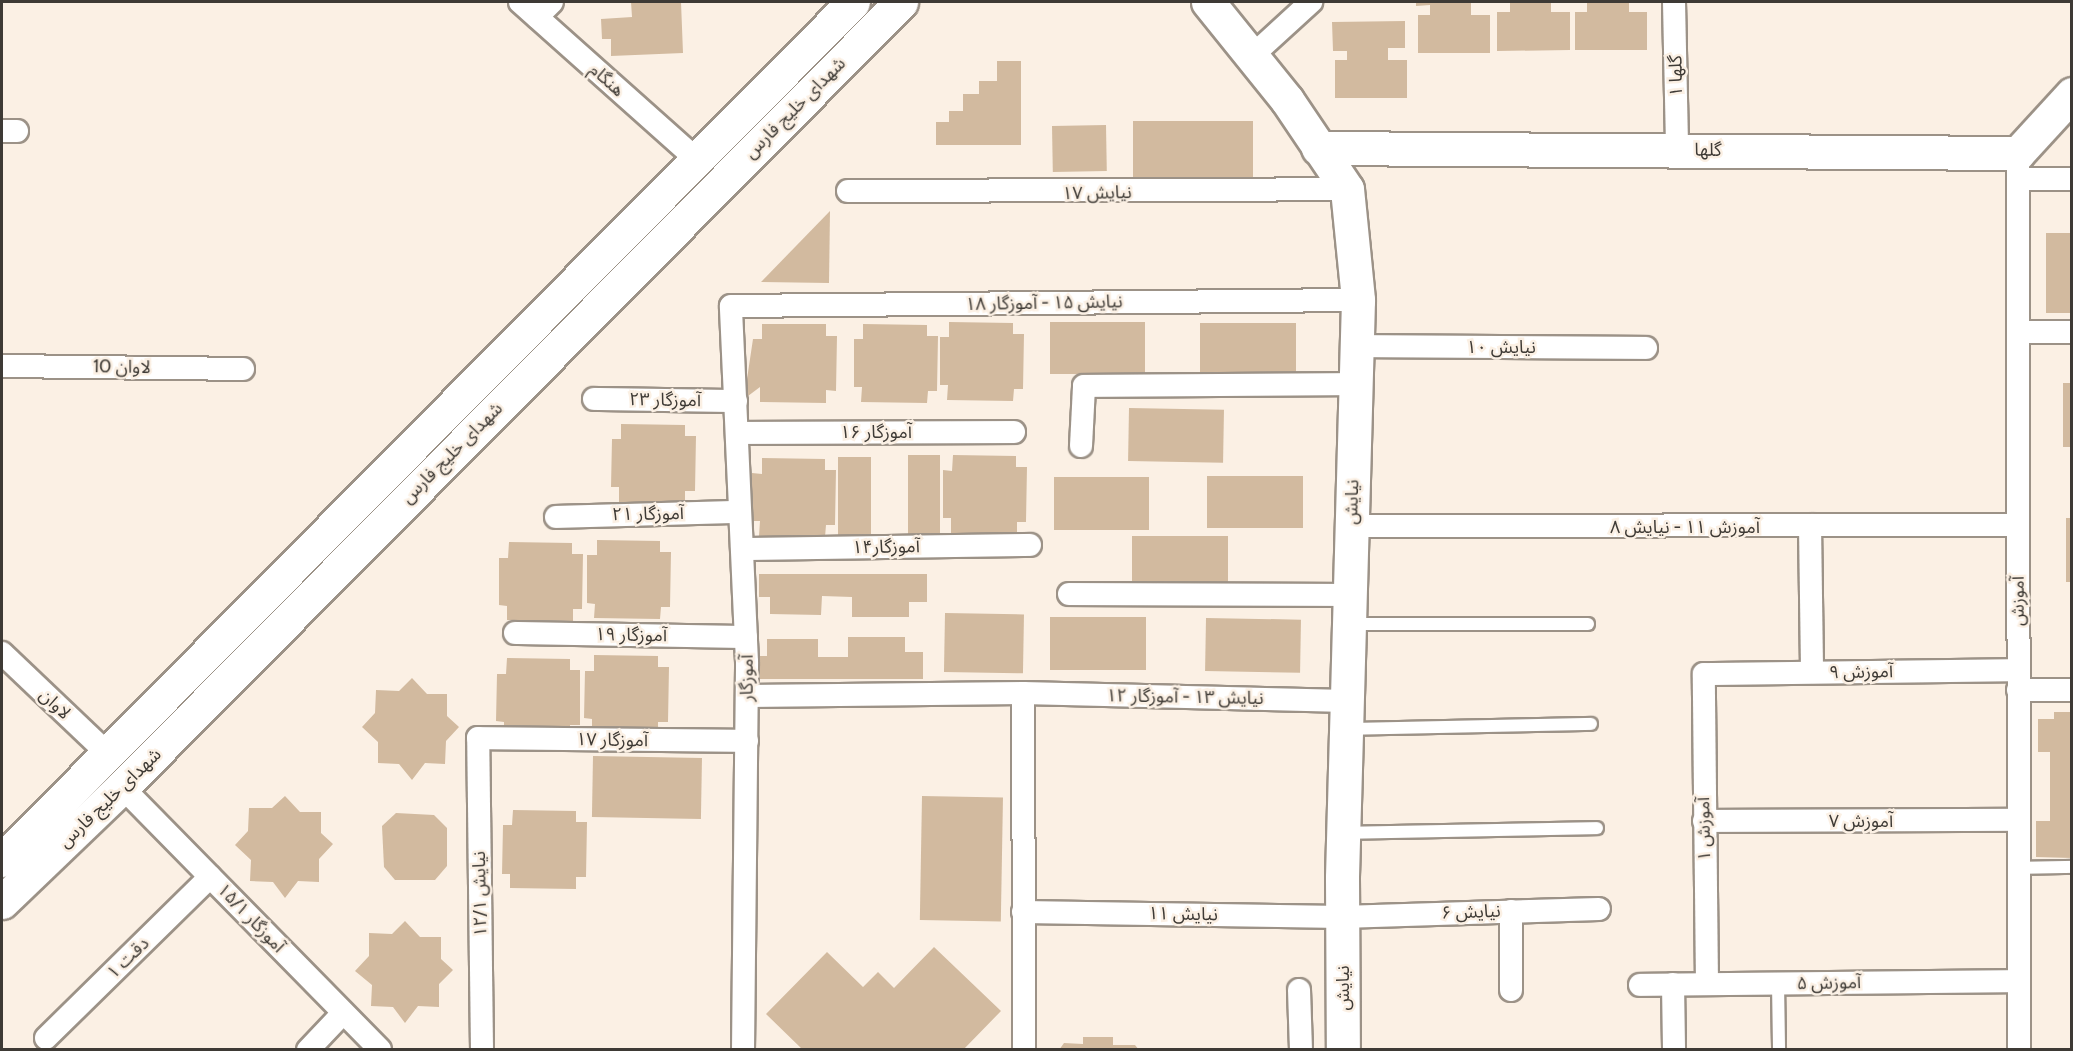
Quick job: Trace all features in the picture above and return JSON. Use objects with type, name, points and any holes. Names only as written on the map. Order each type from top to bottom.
[{"type":"main road","name":"شهدای خلیج فارس","points":[[2,860],[695,158],[853,2]]},
{"type":"main road","name":"شهدای خلیج فارس","points":[[2,902],[122,787],[901,2]]},
{"type":"main road","name":"نیایش","points":[[1208,2],[1253,55],[1347,189],[1358,300],[1346,715],[1342,917],[1343,1050]]},
{"type":"main road","points":[[2019,166],[2072,94]]},
{"type":"main road","name":"گلها","points":[[1318,148],[1677,150],[2019,166]]},
{"type":"main road","points":[[471,386],[477,404],[497,408]]},
{"type":"main road","points":[[430,427],[448,434],[452,453]]},
{"type":"street","name":"هنگام","points":[[519,2],[544,9],[695,158]]},
{"type":"street","points":[[1253,55],[1311,2]]},
{"type":"street","name":"گلها ۱","points":[[1674,2],[1677,150]]},
{"type":"street","points":[[2019,166],[2072,179]]},
{"type":"street","name":"آموزش","points":[[2019,166],[2019,1050]]},
{"type":"street","name":"نیایش ۱۷","points":[[848,191],[1347,189]]},
{"type":"street","name":"نیایش ۱۵ - آموزگار ۱۸","points":[[731,306],[1358,300]]},
{"type":"street","name":"آموزگار","points":[[731,306],[747,696],[743,1050]]},
{"type":"street","points":[[2018,332],[2072,332]]},
{"type":"street","name":"نیایش ۱۰","points":[[1356,346],[1646,348]]},
{"type":"street","name":"لاوان 10","points":[[2,366],[243,369]]},
{"type":"street","points":[[1081,446],[1084,386],[1355,384]]},
{"type":"street","name":"آموزگار ۲۳","points":[[594,399],[735,400]]},
{"type":"street","name":"آموزگار ۱۶","points":[[737,433],[1014,432]]},
{"type":"street","name":"آموزگار ۲۱","points":[[556,517],[740,512]]},
{"type":"street","points":[[1810,525],[1812,672]]},
{"type":"street","name":"آموزش ۱۱ - نیایش ۸","points":[[1352,526],[2018,525]]},
{"type":"street","name":"آموزگار۱۴","points":[[742,549],[1030,545]]},
{"type":"street","points":[[1069,594],[1350,609]]},
{"type":"street","name":"آموزگار ۱۹","points":[[515,633],[746,637]]},
{"type":"street","name":"لاوان","points":[[2,654],[108,754]]},
{"type":"street","name":"آموزش ۹","points":[[1704,674],[1812,672],[2018,680],[2072,690]]},
{"type":"street","name":"آموزش ۱","points":[[1704,674],[1707,984]]},
{"type":"street","points":[[1023,693],[1024,1050]]},
{"type":"street","name":"نیایش ۱۳ - آموزگار ۱۲","points":[[747,696],[1023,693],[1346,715]]},
{"type":"street","name":"آموزگار ۱۷","points":[[477,738],[747,741]]},
{"type":"street","name":"نیایش ۱۲/۱","points":[[477,738],[482,1050]]},
{"type":"street","name":"آموزگار ۱۵/۱","points":[[122,787],[380,1050]]},
{"type":"street","name":"آموزش ۷","points":[[1704,821],[2018,820]]},
{"type":"street","name":"دقت ۱","points":[[46,1038],[210,877]]},
{"type":"street","name":"نیایش ۶","points":[[1342,917],[1599,909]]},
{"type":"street","points":[[1511,911],[1511,990]]},
{"type":"street","name":"نیایش ۱۱","points":[[1023,912],[1342,917]]},
{"type":"street","name":"آموزش ۵","points":[[1640,985],[2018,981]]},
{"type":"street","points":[[1673,984],[1674,1050]]},
{"type":"street","points":[[1299,990],[1301,1050]]},
{"type":"street","points":[[308,1050],[343,1013]]},
{"type":"lane","points":[[1350,609],[1588,624]]},
{"type":"lane","points":[[1346,715],[1591,724]]},
{"type":"lane","points":[[1344,833],[1597,828]]},
{"type":"lane","points":[[2018,868],[2072,867]]},
{"type":"lane","points":[[1779,983],[1779,1050]]},
{"type":"building","points":[[631,2],[681,2],[683,53],[611,56],[611,39],[602,39],[601,19],[632,17]]},
{"type":"building","points":[[1416,2],[1471,2],[1471,15],[1490,15],[1490,53],[1418,53],[1418,15],[1430,15],[1430,5],[1416,6]]},
{"type":"building","points":[[1510,2],[1551,2],[1551,12],[1570,12],[1570,50],[1497,51],[1497,12],[1510,12]]},
{"type":"building","points":[[1587,2],[1629,2],[1629,12],[1647,12],[1647,50],[1575,50],[1575,12],[1587,12]]},
{"type":"building","points":[[1405,21],[1405,48],[1388,48],[1388,60],[1407,60],[1407,98],[1335,98],[1335,60],[1347,60],[1347,51],[1333,51],[1332,22]]},
{"type":"building","points":[[997,61],[1021,61],[1021,145],[936,145],[936,122],[949,122],[949,111],[963,111],[963,94],[979,94],[979,81],[997,81]]},
{"type":"building","points":[[1133,121],[1253,121],[1253,177],[1133,177]]},
{"type":"building","points":[[1106,125],[1107,171],[1053,172],[1052,126]]},
{"type":"building","points":[[830,211],[829,283],[761,282]]},
{"type":"building","points":[[2046,233],[2072,233],[2072,313],[2046,313]]},
{"type":"building","points":[[949,322],[1013,323],[1013,334],[1024,334],[1023,389],[1014,389],[1013,401],[947,400],[948,385],[940,385],[940,337],[949,337]]},
{"type":"building","points":[[1050,322],[1145,322],[1145,374],[1050,374]]},
{"type":"building","points":[[1200,323],[1296,323],[1296,376],[1200,376]]},
{"type":"building","points":[[762,324],[826,324],[826,336],[837,336],[836,391],[826,390],[826,403],[760,402],[760,387],[744,399],[753,339],[762,339]]},
{"type":"building","points":[[863,324],[927,325],[927,336],[938,336],[937,391],[928,391],[927,403],[861,402],[862,387],[854,387],[854,339],[863,339]]},
{"type":"building","points":[[2063,383],[2072,383],[2072,447],[2063,447]]},
{"type":"building","points":[[1129,408],[1224,410],[1223,463],[1128,461]]},
{"type":"building","points":[[621,424],[685,425],[685,436],[696,436],[695,491],[685,491],[685,503],[619,502],[619,487],[611,487],[612,439],[621,439]]},
{"type":"building","points":[[908,455],[940,455],[940,534],[908,534]]},
{"type":"building","points":[[953,455],[1016,456],[1016,467],[1027,467],[1026,522],[1017,522],[1017,534],[951,533],[951,518],[943,518],[943,470],[952,471]]},
{"type":"building","points":[[838,457],[871,457],[871,536],[838,536]]},
{"type":"building","points":[[762,458],[825,459],[825,470],[836,470],[835,525],[826,525],[825,537],[759,536],[760,521],[752,521],[752,473],[762,474]]},
{"type":"building","points":[[1207,476],[1303,476],[1303,528],[1207,528]]},
{"type":"building","points":[[1054,477],[1149,477],[1149,530],[1054,530]]},
{"type":"building","points":[[2066,518],[2072,518],[2072,582],[2066,582]]},
{"type":"building","points":[[1132,536],[1228,536],[1228,589],[1132,589]]},
{"type":"building","points":[[597,540],[660,541],[660,552],[671,552],[670,607],[661,607],[660,619],[594,618],[595,604],[587,603],[587,555],[597,555]]},
{"type":"building","points":[[509,542],[572,543],[572,554],[583,554],[582,609],[573,609],[573,621],[507,620],[507,606],[499,605],[499,558],[508,558]]},
{"type":"building","points":[[759,574],[927,574],[927,602],[909,602],[909,617],[852,617],[852,597],[822,596],[821,615],[770,614],[770,597],[759,597]]},
{"type":"building","points":[[945,613],[1024,614],[1023,673],[944,672]]},
{"type":"building","points":[[1050,617],[1146,617],[1146,670],[1050,670]]},
{"type":"building","points":[[1206,618],[1301,620],[1300,673],[1205,671]]},
{"type":"building","points":[[848,637],[905,637],[905,652],[923,652],[923,679],[756,679],[756,656],[767,656],[767,639],[818,639],[818,657],[848,657]]},
{"type":"building","points":[[594,655],[658,656],[658,667],[669,667],[668,722],[658,722],[658,734],[592,733],[592,719],[584,718],[585,671],[594,671]]},
{"type":"building","points":[[507,658],[570,659],[570,670],[580,670],[580,725],[570,725],[570,737],[504,736],[504,722],[496,721],[497,674],[506,674]]},
{"type":"building","points":[[412,678],[427,694],[447,694],[447,716],[459,727],[446,741],[445,764],[425,763],[412,780],[399,764],[378,763],[378,742],[362,727],[375,713],[376,690],[399,691]]},
{"type":"building","points":[[2054,712],[2072,712],[2072,858],[2036,857],[2036,821],[2050,821],[2050,752],[2038,752],[2038,719],[2054,719]]},
{"type":"building","points":[[593,756],[702,758],[701,819],[592,817]]},
{"type":"building","points":[[285,796],[300,812],[321,812],[321,833],[333,844],[319,859],[319,882],[298,881],[285,898],[273,882],[250,881],[251,860],[235,845],[248,831],[249,808],[272,808]]},
{"type":"building","points":[[922,796],[1003,797],[1001,921],[920,920]]},
{"type":"building","points":[[513,810],[576,811],[576,822],[587,822],[586,877],[576,877],[576,889],[510,888],[510,874],[502,874],[503,825],[512,825]]},
{"type":"building","points":[[396,813],[434,815],[447,828],[447,866],[435,880],[395,880],[384,867],[382,826]]},
{"type":"building","points":[[405,921],[420,937],[441,937],[441,959],[453,970],[439,984],[439,1007],[418,1006],[405,1023],[393,1007],[371,1006],[372,985],[355,971],[369,956],[369,933],[392,934]]},
{"type":"building","points":[[934,947],[1001,1011],[963,1050],[803,1050],[766,1014],[827,952],[863,987],[878,972],[894,988]]},
{"type":"building","points":[[1083,1037],[1113,1037],[1113,1045],[1135,1045],[1139,1050],[1059,1050],[1064,1043],[1083,1044]]}]
